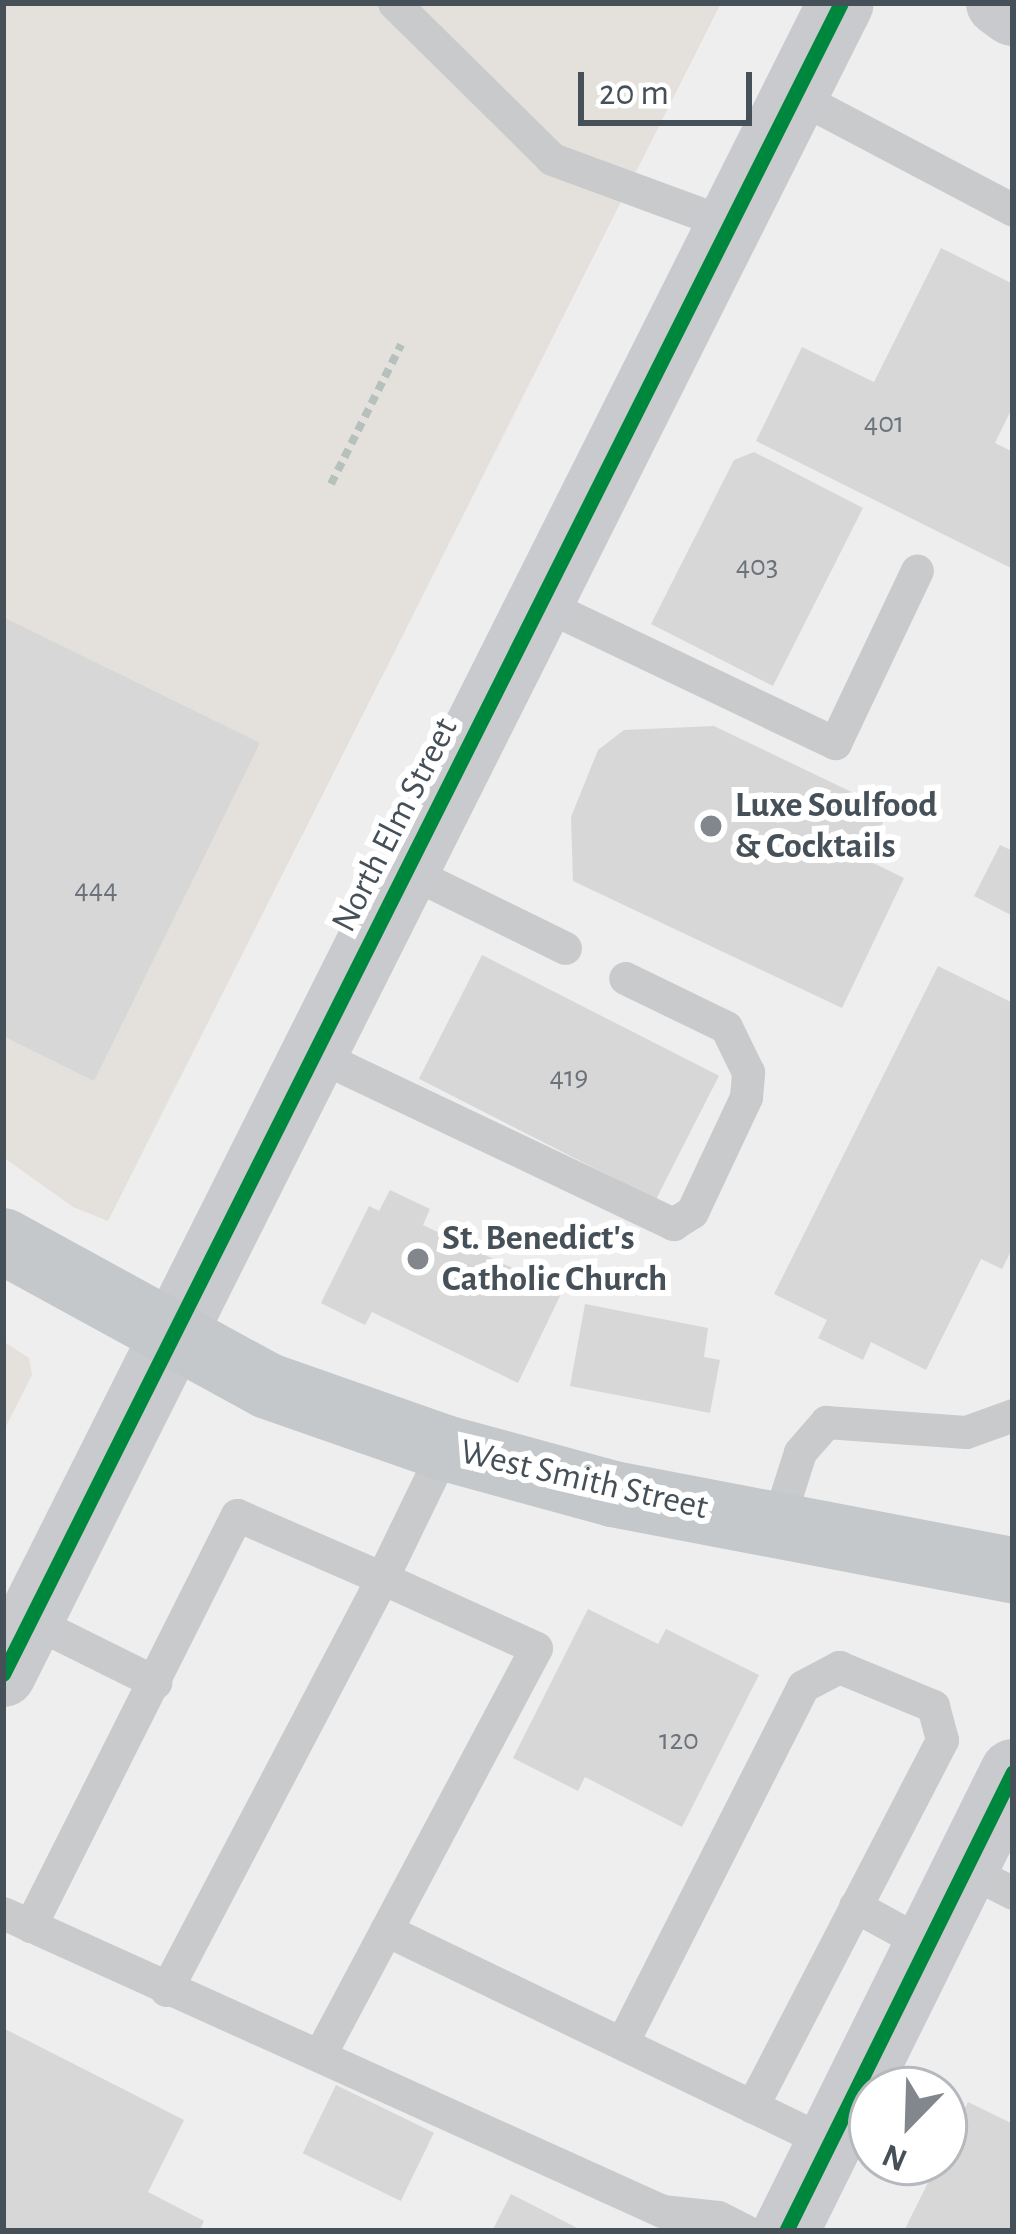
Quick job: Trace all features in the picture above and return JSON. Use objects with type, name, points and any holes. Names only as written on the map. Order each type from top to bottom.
[{"type":"main road","name":"North Elm Street","points":[[16,1647],[841,3]]},
{"type":"main road","points":[[999,3],[1013,13]]},
{"type":"main road","name":"West Smith Street","points":[[3,1241],[171,1338],[268,1386],[445,1448],[613,1494],[778,1521],[1013,1570]]},
{"type":"main road","points":[[786,2231],[928,1946],[988,1880],[1013,1772]]},
{"type":"lane","points":[[394,3],[552,159],[730,224]]},
{"type":"lane","points":[[794,95],[1013,210]]},
{"type":"lane","points":[[539,602],[836,742],[917,570]]},
{"type":"lane","points":[[406,870],[565,948]]},
{"type":"lane","points":[[314,1054],[673,1224],[692,1212],[746,1097],[748,1072],[726,1027],[625,978]]},
{"type":"lane","points":[[778,1521],[800,1451],[826,1422],[966,1432],[1013,1415]]},
{"type":"lane","points":[[166,1990],[445,1448]]},
{"type":"lane","points":[[321,2053],[536,1648],[237,1515],[155,1682],[16,1920],[166,1990],[321,2053],[662,2211],[718,2217],[746,2231]]},
{"type":"lane","points":[[16,1647],[155,1682]]},
{"type":"lane","points":[[622,2043],[803,1686],[839,1667],[933,1706],[942,1739],[752,2107]]},
{"type":"lane","points":[[856,1906],[928,1946]]},
{"type":"lane","points":[[386,1930],[830,2144]]},
{"type":"path","points":[[331,484],[401,345]]},
{"type":"shaded area","points":[[3,3],[721,3],[108,1221],[73,1207],[3,1157]]},
{"type":"shaded area","points":[[3,1341],[29,1358],[32,1375],[3,1432]]},
{"type":"building","points":[[941,248],[1013,284],[1013,406],[995,443],[1013,452],[1013,569],[756,441],[802,347],[874,382]]},
{"type":"building","points":[[754,452],[863,508],[773,686],[651,624],[734,460]]},
{"type":"building","points":[[3,617],[260,743],[94,1081],[3,1036]]},
{"type":"building","points":[[714,726],[889,810],[865,859],[904,878],[842,1008],[573,881],[571,817],[598,750],[624,730]]},
{"type":"building","points":[[1000,845],[1013,851],[1013,916],[974,896]]},
{"type":"building","points":[[482,955],[719,1076],[656,1200],[419,1079]]},
{"type":"building","points":[[938,966],[1013,1003],[1013,1247],[1002,1269],[981,1259],[926,1370],[871,1342],[863,1360],[818,1338],[827,1320],[774,1294]]},
{"type":"building","name":"St. Benedict's Catholic Church","points":[[390,1190],[430,1209],[423,1225],[562,1292],[518,1383],[372,1312],[365,1325],[321,1303],[369,1206],[379,1211]]},
{"type":"building","points":[[585,1304],[708,1328],[704,1357],[720,1360],[710,1413],[570,1386]]},
{"type":"building","points":[[588,1609],[658,1644],[666,1629],[759,1675],[682,1827],[585,1777],[578,1791],[513,1758]]},
{"type":"building","points":[[3,2028],[184,2120],[148,2192],[204,2221],[199,2231],[3,2231]]},
{"type":"building","points":[[336,2085],[434,2133],[401,2201],[303,2153]]},
{"type":"building","points":[[968,2102],[1013,2124],[1013,2231],[904,2231],[926,2186],[968,2186]]},
{"type":"building","points":[[511,2194],[583,2231],[492,2231]]},
{"type":"cycle path","points":[[3,1674],[841,3]]},
{"type":"cycle path","points":[[786,2231],[1013,1772]]},
{"type":"place","name":"Luxe Soulfood & Cocktails","points":[[711,826]]},
{"type":"place","name":"St. Benedict's Catholic Church","points":[[418,1259]]}]
